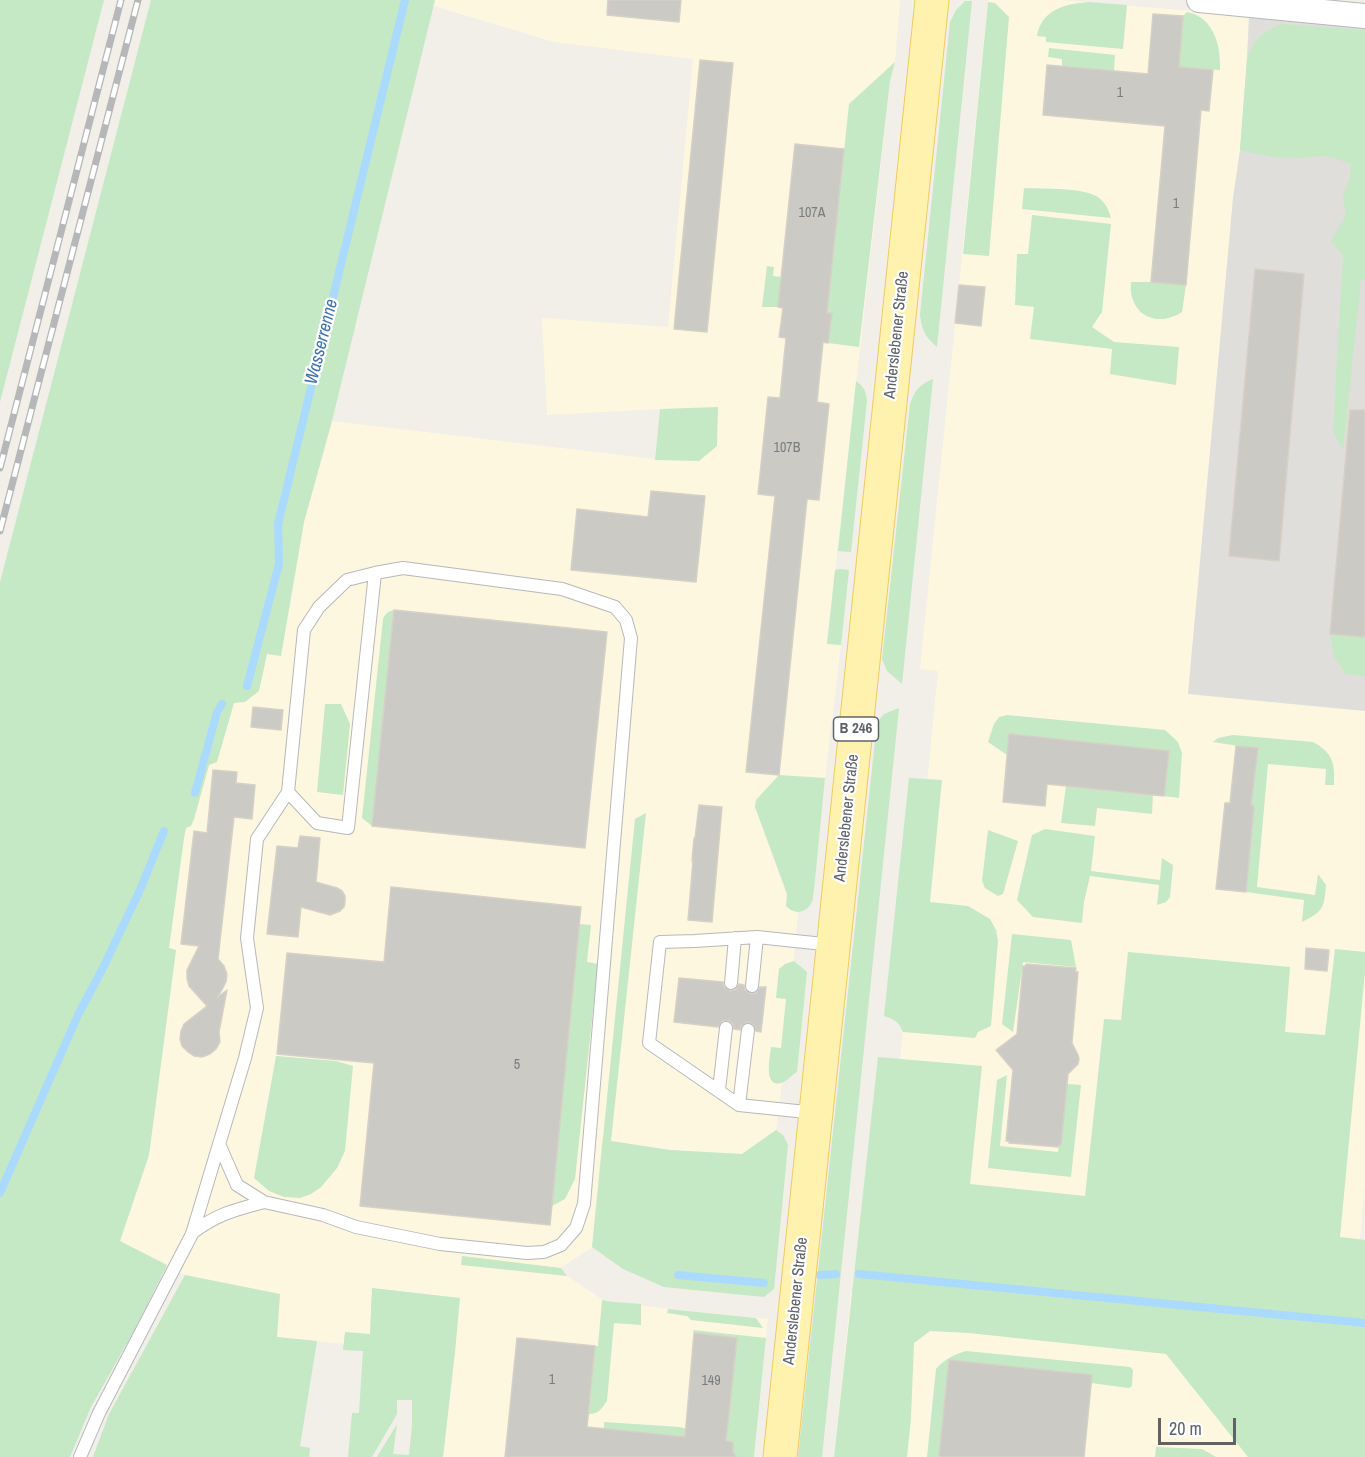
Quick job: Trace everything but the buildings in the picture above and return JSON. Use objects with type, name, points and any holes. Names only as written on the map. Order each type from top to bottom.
[{"type":"main road","name":"Anderslebener Straße","points":[[780,1457],[932,0]]},
{"type":"street","points":[[1199,0],[1365,16]]},
{"type":"lane","points":[[80,1457],[99,1413],[192,1234],[219,1143],[245,1058],[257,1008],[247,938],[257,839],[288,792],[304,630],[320,606],[347,580],[403,568],[562,589],[615,607],[626,620],[631,638],[584,1204],[576,1228],[561,1245],[544,1252],[527,1253],[440,1244],[356,1227],[323,1215],[264,1202],[237,1185],[219,1143]]},
{"type":"lane","points":[[288,792],[317,823],[348,828],[375,573]]},
{"type":"lane","points":[[816,1113],[739,1104],[650,1043],[660,942],[757,937],[834,945]]},
{"type":"lane","points":[[752,986],[757,937]]},
{"type":"lane","points":[[731,983],[735,938]]},
{"type":"lane","points":[[719,1090],[726,1028]]},
{"type":"lane","points":[[739,1104],[748,1030]]},
{"type":"lane","points":[[192,1234],[207,1222],[230,1211],[264,1202]]},
{"type":"shaded area","points":[[435,0],[900,0],[895,62],[890,81],[827,643],[841,645],[814,891],[811,903],[798,913],[776,1130],[742,1154],[670,1150],[602,1140],[592,1247],[561,1268],[567,1276],[603,1300],[768,1319],[754,1457],[443,1457],[459,1298],[372,1288],[370,1334],[345,1332],[344,1344],[277,1337],[280,1294],[185,1275],[120,1241],[149,1155],[176,950],[169,948],[186,828],[194,819],[209,765],[217,761],[234,703],[259,691],[267,654],[281,655],[304,522],[332,421],[655,459],[660,409],[547,415],[542,318],[668,327],[693,59],[554,42],[434,6]]},
{"type":"shaded area","points":[[988,0],[1061,0],[1249,16],[1240,150],[1233,198],[1188,694],[1365,711],[1365,1183],[1360,1239],[887,1195],[938,671],[920,669]]},
{"type":"shaded area","points":[[1249,16],[1365,27],[1365,711],[1188,694],[1233,198],[1240,150]]},
{"type":"shaded area","points":[[851,1293],[1365,1349],[1365,1457],[834,1457]]},
{"type":"green space","points":[[0,0],[104,0],[0,402]]},
{"type":"green space","points":[[151,0],[435,0],[332,421],[304,522],[281,656],[267,654],[259,691],[245,702],[234,703],[217,762],[209,765],[194,819],[191,826],[186,828],[169,948],[176,950],[149,1155],[120,1241],[167,1265],[134,1331],[91,1407],[70,1457],[0,1457],[0,582]]},
{"type":"green space","points":[[965,1],[972,1],[937,347],[925,333],[920,315],[950,22],[956,10]]},
{"type":"green space","points":[[988,2],[995,3],[1009,17],[989,256],[963,254]]},
{"type":"green space","points":[[1089,2],[1127,5],[1123,49],[1046,42],[1046,37],[1037,36],[1049,14],[1071,4]]},
{"type":"green space","points":[[1187,12],[1196,15],[1210,26],[1217,42],[1220,70],[1179,67],[1183,16]]},
{"type":"green space","points":[[1282,24],[1365,30],[1365,280],[1361,280],[1343,451],[1333,431],[1343,256],[1331,242],[1346,214],[1343,197],[1350,177],[1351,164],[1321,156],[1271,157],[1240,150],[1247,59],[1260,37]]},
{"type":"green space","points":[[1049,48],[1115,55],[1114,71],[1062,66],[1062,59],[1048,57]]},
{"type":"green space","points":[[895,62],[890,81],[859,347],[828,343],[832,314],[827,313],[849,104]]},
{"type":"green space","points":[[1024,188],[1074,190],[1093,194],[1104,202],[1111,218],[1022,209]]},
{"type":"green space","points":[[1032,215],[1111,224],[1102,312],[1092,327],[1114,342],[1179,347],[1176,385],[1110,374],[1112,349],[1030,339],[1034,307],[1015,305],[1017,254],[1028,254]]},
{"type":"green space","points":[[767,266],[774,267],[773,276],[781,277],[778,307],[762,307]]},
{"type":"green space","points":[[1131,282],[1186,285],[1182,312],[1163,319],[1146,315],[1134,303]]},
{"type":"green space","points":[[933,379],[902,684],[887,671],[882,659],[910,404],[918,388]]},
{"type":"green space","points":[[856,381],[864,390],[867,401],[851,552],[838,551]]},
{"type":"green space","points":[[718,407],[717,446],[699,461],[655,460],[660,409]]},
{"type":"green space","points":[[835,570],[849,570],[841,645],[827,644]]},
{"type":"green space","points":[[394,610],[372,826],[362,818],[383,619],[387,613]]},
{"type":"green space","points":[[1330,634],[1365,637],[1365,676],[1346,674],[1334,657]]},
{"type":"green space","points":[[325,704],[341,704],[350,724],[343,795],[317,792]]},
{"type":"green space","points":[[899,708],[822,1457],[798,1457],[877,722],[884,714]]},
{"type":"green space","points":[[1007,715],[1165,730],[1178,742],[1182,753],[1179,798],[1164,796],[1169,751],[1010,734],[1007,755],[988,742],[994,724],[999,717]]},
{"type":"green space","points":[[1233,735],[1313,742],[1325,750],[1331,759],[1334,785],[1325,785],[1326,769],[1268,764],[1257,887],[1315,895],[1318,874],[1326,885],[1322,908],[1302,922],[1304,900],[1246,892],[1254,806],[1251,805],[1258,749],[1213,742],[1218,738]]},
{"type":"green space","points":[[779,775],[825,778],[813,900],[807,909],[800,912],[793,911],[786,906],[787,894],[755,807],[756,800]]},
{"type":"green space","points":[[909,778],[942,780],[930,902],[968,906],[990,919],[996,930],[998,941],[991,1026],[978,1032],[975,1038],[903,1032],[896,1021],[884,1016]]},
{"type":"green space","points":[[1066,786],[1153,795],[1152,814],[1097,808],[1095,826],[1061,823]]},
{"type":"green space","points":[[646,813],[611,1141],[670,1150],[742,1154],[776,1130],[783,1135],[788,1145],[774,1289],[764,1297],[664,1287],[623,1269],[592,1247],[635,819]]},
{"type":"green space","points":[[1045,829],[1095,836],[1091,871],[1160,880],[1162,858],[1173,865],[1170,897],[1166,902],[1157,905],[1159,885],[1090,876],[1082,923],[1033,917],[1017,900],[1032,835]]},
{"type":"green space","points":[[988,830],[1018,841],[1003,894],[998,896],[985,888],[982,881]]},
{"type":"green space","points":[[578,924],[591,925],[587,962],[598,964],[575,1179],[565,1199],[552,1206]]},
{"type":"green space","points":[[1012,934],[1071,940],[1076,967],[1023,962],[1013,1032],[1002,1024]]},
{"type":"green space","points":[[1335,949],[1365,952],[1340,1237],[1365,1240],[1365,1457],[1248,1457],[1166,1354],[930,1331],[914,1343],[907,1457],[834,1457],[878,1057],[982,1066],[970,1184],[1085,1196],[1104,1019],[1121,1020],[1128,952],[1290,967],[1285,1032],[1325,1035]]},
{"type":"green space","points":[[794,961],[807,972],[797,1072],[783,1082],[775,1083],[772,1081],[769,1070],[771,1047],[781,1048],[786,999],[776,998],[779,969]]},
{"type":"green space","points":[[276,1056],[336,1061],[353,1066],[345,1151],[337,1168],[321,1187],[300,1198],[284,1197],[269,1191],[254,1178]]},
{"type":"green space","points":[[1007,1075],[1000,1146],[1058,1152],[1067,1084],[1081,1085],[1071,1177],[988,1168],[997,1080]]},
{"type":"green space","points":[[462,1256],[561,1268],[567,1276],[461,1265]]},
{"type":"green space","points":[[185,1275],[280,1294],[277,1337],[317,1341],[300,1446],[310,1448],[309,1457],[93,1457],[109,1414]]},
{"type":"green space","points":[[372,1288],[460,1298],[443,1457],[377,1457],[397,1424],[393,1454],[409,1455],[412,1400],[397,1400],[397,1414],[372,1457],[348,1457],[352,1413],[359,1413],[363,1351],[343,1350],[345,1332],[370,1334]]},
{"type":"green space","points":[[602,1300],[641,1304],[641,1325],[614,1323],[607,1401],[598,1412],[589,1414],[595,1346],[598,1346]]},
{"type":"green space","points":[[668,1309],[756,1318],[763,1328],[691,1320],[687,1316],[667,1313]]},
{"type":"green space","points":[[693,1330],[766,1338],[754,1457],[724,1457],[737,1338],[694,1333]]},
{"type":"green space","points":[[966,1351],[1130,1367],[1133,1370],[1132,1386],[1129,1388],[1091,1383],[1092,1375],[949,1360],[939,1457],[927,1457],[936,1369],[950,1358]]},
{"type":"green space","points":[[604,1422],[680,1427],[686,1429],[685,1437],[604,1429]]},
{"type":"green space","points":[[1156,1447],[1202,1449],[1216,1457],[1155,1457]]},
{"type":"waterway","name":"Wasserrenne","points":[[247,686],[279,564],[278,524],[405,0]]},
{"type":"waterway","name":"Wasserrenne","points":[[195,793],[217,712],[222,704]]},
{"type":"waterway","points":[[0,1193],[78,1015],[140,890],[164,831]]},
{"type":"waterway","points":[[820,1275],[836,1274]]},
{"type":"waterway","points":[[859,1274],[1365,1323]]},
{"type":"waterway","points":[[678,1275],[764,1283]]},
{"type":"railway","points":[[0,468],[121,0]]},
{"type":"railway","points":[[0,531],[138,0]]}]
